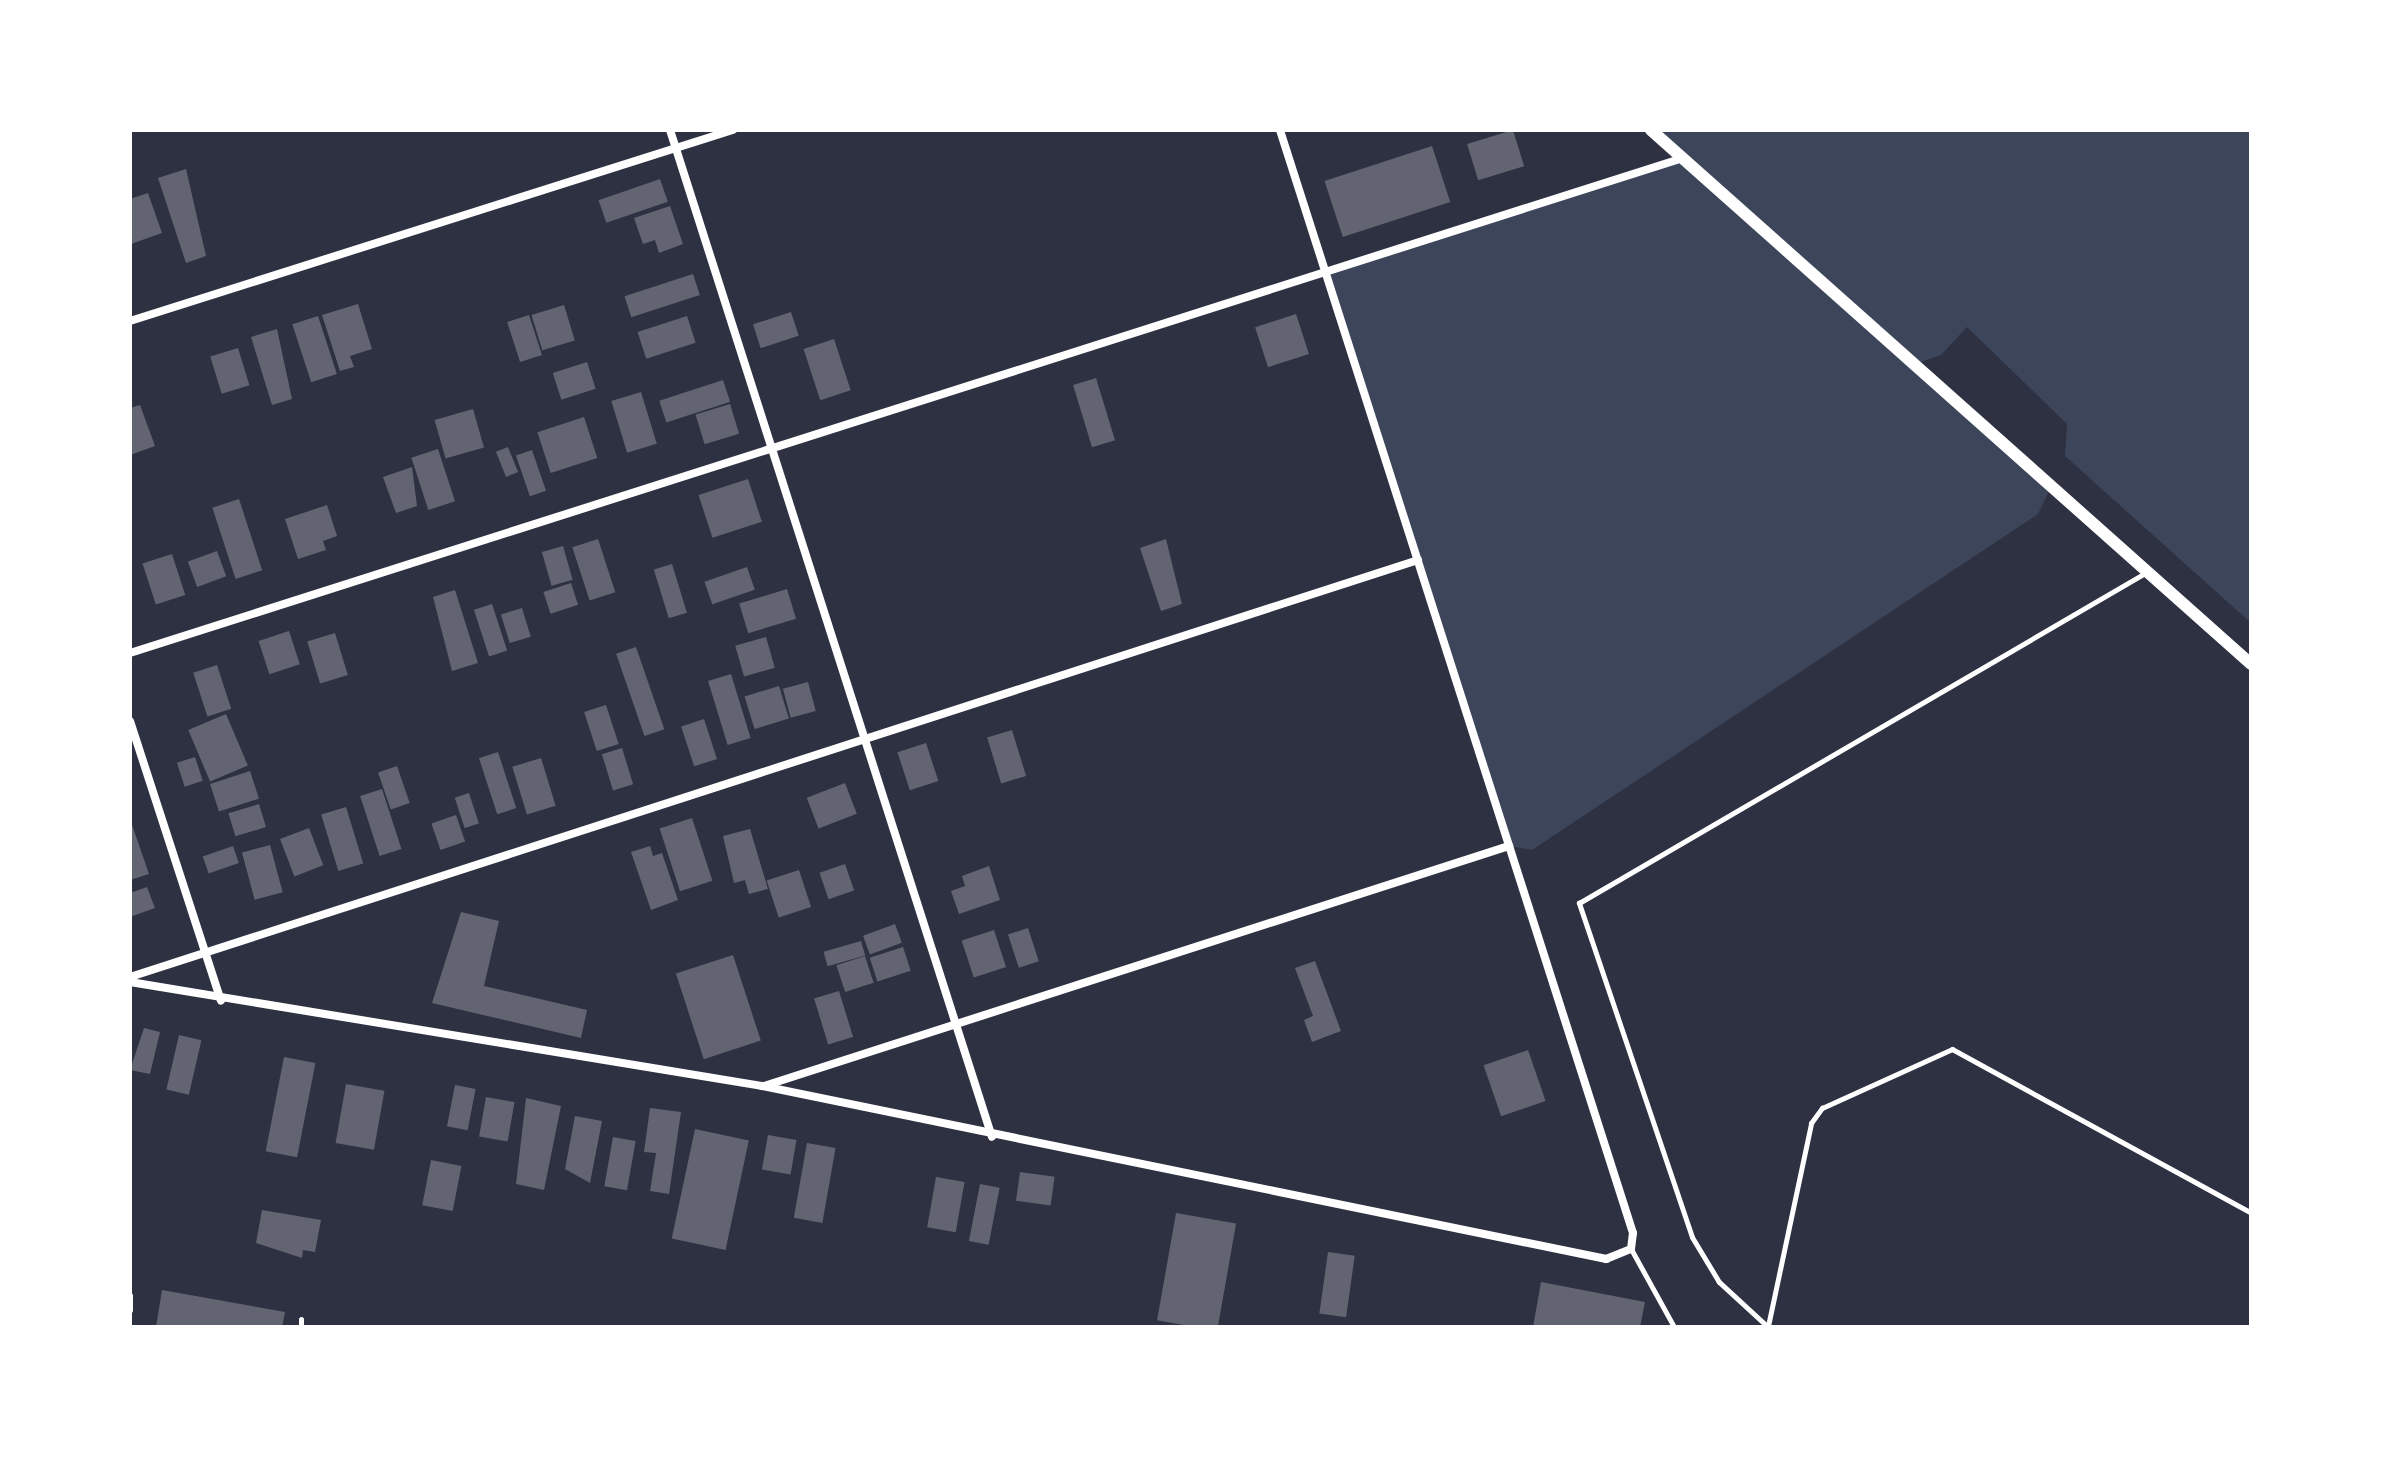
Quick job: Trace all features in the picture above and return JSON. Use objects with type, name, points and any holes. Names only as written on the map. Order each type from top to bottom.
[{"type":"street","points":[[670,130],[992,1137]]},
{"type":"street","points":[[130,321],[733,130]]},
{"type":"street","points":[[130,980],[221,1001],[762,1086],[992,1137],[1606,1259],[1631,1249],[1633,1233],[1280,130]]},
{"type":"street","points":[[1651,130],[2251,664]]},
{"type":"street","points":[[130,653],[773,451],[1683,158]]},
{"type":"street","points":[[130,980],[201,951],[1418,560]]},
{"type":"street","points":[[130,721],[201,951],[221,1001]]},
{"type":"street","points":[[762,1086],[1509,846]]},
{"type":"lane","points":[[2148,571],[1579,903],[1692,1237],[1719,1282],[1768,1327],[1811,1123],[1822,1108],[1952,1049],[2251,1213]]},
{"type":"lane","points":[[1631,1249],[1674,1327]]},
{"type":"lane","points":[[130,1295],[130,1310]]},
{"type":"lane","points":[[301,1319],[301,1327]]},
{"type":"shaded area","points":[[1651,130],[2251,130],[2251,623],[2065,456],[2067,424],[1967,327],[1941,355],[1918,363],[2052,485],[2038,514],[1532,850],[1509,846],[1326,273],[1682,158]]},
{"type":"building","points":[[1513,130],[1524,166],[1478,180],[1467,144]]},
{"type":"building","points":[[1432,146],[1450,202],[1343,237],[1325,181]]},
{"type":"building","points":[[186,169],[206,256],[186,263],[158,178]]},
{"type":"building","points":[[660,179],[668,202],[606,223],[599,200]]},
{"type":"building","points":[[148,193],[162,233],[131,244],[130,199]]},
{"type":"building","points":[[670,206],[683,244],[659,253],[655,240],[643,244],[634,218]]},
{"type":"building","points":[[693,274],[700,295],[631,317],[625,296]]},
{"type":"building","points":[[358,304],[372,349],[350,356],[354,367],[340,371],[322,315]]},
{"type":"building","points":[[564,305],[575,340],[542,350],[531,315]]},
{"type":"building","points":[[791,312],[799,336],[761,348],[753,324]]},
{"type":"building","points":[[1296,314],[1309,354],[1268,367],[1255,327]]},
{"type":"building","points":[[529,315],[542,355],[520,362],[507,322]]},
{"type":"building","points":[[318,316],[337,374],[311,382],[292,324]]},
{"type":"building","points":[[687,316],[696,343],[646,359],[638,332]]},
{"type":"building","points":[[277,329],[292,399],[272,405],[251,337]]},
{"type":"building","points":[[834,339],[851,390],[820,400],[804,349]]},
{"type":"building","points":[[238,348],[249,385],[222,394],[210,356]]},
{"type":"building","points":[[587,362],[596,389],[561,400],[553,373]]},
{"type":"building","points":[[1096,378],[1115,440],[1092,447],[1073,385]]},
{"type":"building","points":[[723,380],[730,402],[666,423],[659,401]]},
{"type":"building","points":[[641,392],[657,444],[627,453],[611,401]]},
{"type":"building","points":[[730,404],[739,434],[705,444],[696,415]]},
{"type":"building","points":[[140,405],[155,446],[130,455],[130,408]]},
{"type":"building","points":[[473,409],[484,447],[446,458],[435,420]]},
{"type":"building","points":[[584,417],[597,458],[551,473],[537,432]]},
{"type":"building","points":[[508,447],[518,472],[506,477],[496,452]]},
{"type":"building","points":[[438,449],[455,501],[428,510],[411,458]]},
{"type":"building","points":[[532,450],[546,491],[530,496],[516,456]]},
{"type":"building","points":[[412,467],[417,506],[396,513],[383,477]]},
{"type":"building","points":[[748,479],[762,522],[712,538],[699,495]]},
{"type":"building","points":[[239,499],[262,570],[236,579],[212,508]]},
{"type":"building","points":[[327,505],[337,536],[323,541],[326,550],[298,559],[285,519]]},
{"type":"building","points":[[598,539],[615,592],[590,601],[572,547]]},
{"type":"building","points":[[1166,539],[1182,604],[1161,611],[1140,548]]},
{"type":"building","points":[[563,546],[573,580],[551,586],[542,552]]},
{"type":"building","points":[[217,551],[226,576],[197,587],[188,562]]},
{"type":"building","points":[[172,554],[185,595],[156,604],[143,564]]},
{"type":"building","points":[[672,564],[687,613],[669,618],[654,570]]},
{"type":"building","points":[[747,567],[755,590],[712,604],[704,582]]},
{"type":"building","points":[[571,583],[578,605],[551,614],[543,592]]},
{"type":"building","points":[[787,589],[796,619],[748,633],[739,604]]},
{"type":"building","points":[[455,590],[478,663],[452,671],[433,597]]},
{"type":"building","points":[[492,604],[507,651],[489,656],[474,610]]},
{"type":"building","points":[[522,608],[531,637],[510,643],[501,614]]},
{"type":"building","points":[[289,631],[300,664],[269,674],[259,641]]},
{"type":"building","points":[[335,633],[348,675],[320,684],[307,641]]},
{"type":"building","points":[[766,637],[775,668],[744,677],[735,646]]},
{"type":"building","points":[[636,647],[664,729],[644,736],[616,654]]},
{"type":"building","points":[[217,665],[231,709],[207,716],[193,673]]},
{"type":"building","points":[[731,674],[751,738],[728,745],[708,681]]},
{"type":"building","points":[[808,682],[816,711],[791,718],[783,689]]},
{"type":"building","points":[[779,686],[789,719],[755,729],[745,697]]},
{"type":"building","points":[[606,705],[619,744],[597,751],[584,712]]},
{"type":"building","points":[[226,714],[248,766],[210,782],[188,730]]},
{"type":"building","points":[[704,719],[717,759],[694,766],[681,726]]},
{"type":"building","points":[[1012,730],[1026,776],[1001,784],[987,738]]},
{"type":"building","points":[[926,743],[938,781],[910,790],[897,752]]},
{"type":"building","points":[[622,748],[633,784],[613,790],[602,754]]},
{"type":"building","points":[[498,752],[516,808],[497,814],[479,758]]},
{"type":"building","points":[[195,757],[203,781],[185,787],[177,763]]},
{"type":"building","points":[[541,758],[556,806],[527,815],[512,767]]},
{"type":"building","points":[[397,766],[410,803],[391,809],[378,773]]},
{"type":"building","points":[[250,771],[259,799],[219,812],[210,784]]},
{"type":"building","points":[[845,783],[857,814],[819,829],[807,798]]},
{"type":"building","points":[[382,789],[401,849],[380,856],[360,796]]},
{"type":"building","points":[[469,793],[479,823],[465,828],[455,798]]},
{"type":"building","points":[[259,804],[266,827],[235,836],[228,813]]},
{"type":"building","points":[[346,807],[363,863],[338,871],[321,815]]},
{"type":"building","points":[[456,815],[465,841],[441,850],[431,823]]},
{"type":"building","points":[[692,818],[712,881],[680,891],[660,829]]},
{"type":"building","points":[[130,819],[149,874],[130,880]]},
{"type":"building","points":[[309,828],[323,865],[294,876],[280,839]]},
{"type":"building","points":[[750,829],[768,889],[749,894],[745,880],[734,883],[723,836]]},
{"type":"building","points":[[270,845],[283,892],[255,900],[242,853]]},
{"type":"building","points":[[233,846],[239,863],[209,873],[203,856]]},
{"type":"building","points":[[650,846],[653,856],[662,853],[678,900],[651,910],[631,852]]},
{"type":"building","points":[[845,864],[854,890],[829,899],[819,873]]},
{"type":"building","points":[[989,866],[1000,900],[959,914],[951,891],[965,886],[962,876]]},
{"type":"building","points":[[799,870],[811,907],[779,918],[767,881]]},
{"type":"building","points":[[147,887],[155,908],[130,917],[130,893]]},
{"type":"building","points":[[461,912],[499,921],[484,986],[587,1010],[581,1038],[432,1003]]},
{"type":"building","points":[[895,924],[902,943],[870,954],[863,936]]},
{"type":"building","points":[[1028,928],[1039,961],[1019,968],[1008,934]]},
{"type":"building","points":[[994,930],[1006,967],[974,978],[962,941]]},
{"type":"building","points":[[861,941],[865,955],[828,966],[824,952]]},
{"type":"building","points":[[903,947],[911,971],[877,982],[870,958]]},
{"type":"building","points":[[733,955],[761,1041],[704,1059],[676,974]]},
{"type":"building","points":[[865,956],[874,983],[845,992],[836,965]]},
{"type":"building","points":[[1315,961],[1341,1031],[1312,1042],[1304,1020],[1313,1016],[1295,968]]},
{"type":"building","points":[[839,991],[853,1037],[828,1045],[814,999]]},
{"type":"building","points":[[144,1028],[160,1032],[150,1074],[130,1070]]},
{"type":"building","points":[[179,1035],[201,1040],[189,1095],[166,1090]]},
{"type":"building","points":[[1528,1050],[1546,1101],[1501,1116],[1484,1065]]},
{"type":"building","points":[[284,1057],[315,1063],[297,1157],[266,1151]]},
{"type":"building","points":[[346,1084],[384,1091],[374,1150],[336,1143]]},
{"type":"building","points":[[455,1085],[476,1089],[468,1130],[447,1126]]},
{"type":"building","points":[[486,1097],[515,1102],[508,1141],[479,1136]]},
{"type":"building","points":[[526,1098],[561,1106],[544,1190],[516,1184]]},
{"type":"building","points":[[650,1108],[681,1112],[669,1194],[650,1191],[656,1153],[644,1152]]},
{"type":"building","points":[[575,1116],[602,1121],[590,1183],[565,1169]]},
{"type":"building","points":[[695,1129],[749,1140],[726,1250],[672,1239]]},
{"type":"building","points":[[768,1135],[797,1140],[790,1175],[762,1169]]},
{"type":"building","points":[[613,1137],[636,1141],[627,1190],[604,1186]]},
{"type":"building","points":[[807,1143],[836,1148],[822,1223],[794,1218]]},
{"type":"building","points":[[431,1160],[461,1166],[453,1211],[422,1205]]},
{"type":"building","points":[[1020,1172],[1055,1177],[1051,1206],[1016,1201]]},
{"type":"building","points":[[936,1177],[965,1182],[956,1232],[927,1227]]},
{"type":"building","points":[[980,1184],[1000,1188],[989,1245],[969,1241]]},
{"type":"building","points":[[262,1210],[321,1220],[315,1252],[303,1250],[302,1258],[256,1243]]},
{"type":"building","points":[[1176,1213],[1236,1224],[1218,1327],[1195,1327],[1157,1320]]},
{"type":"building","points":[[1328,1252],[1355,1256],[1346,1317],[1319,1313]]},
{"type":"building","points":[[1541,1282],[1645,1302],[1640,1327],[1533,1327]]},
{"type":"building","points":[[162,1290],[285,1312],[282,1327],[156,1327]]}]
